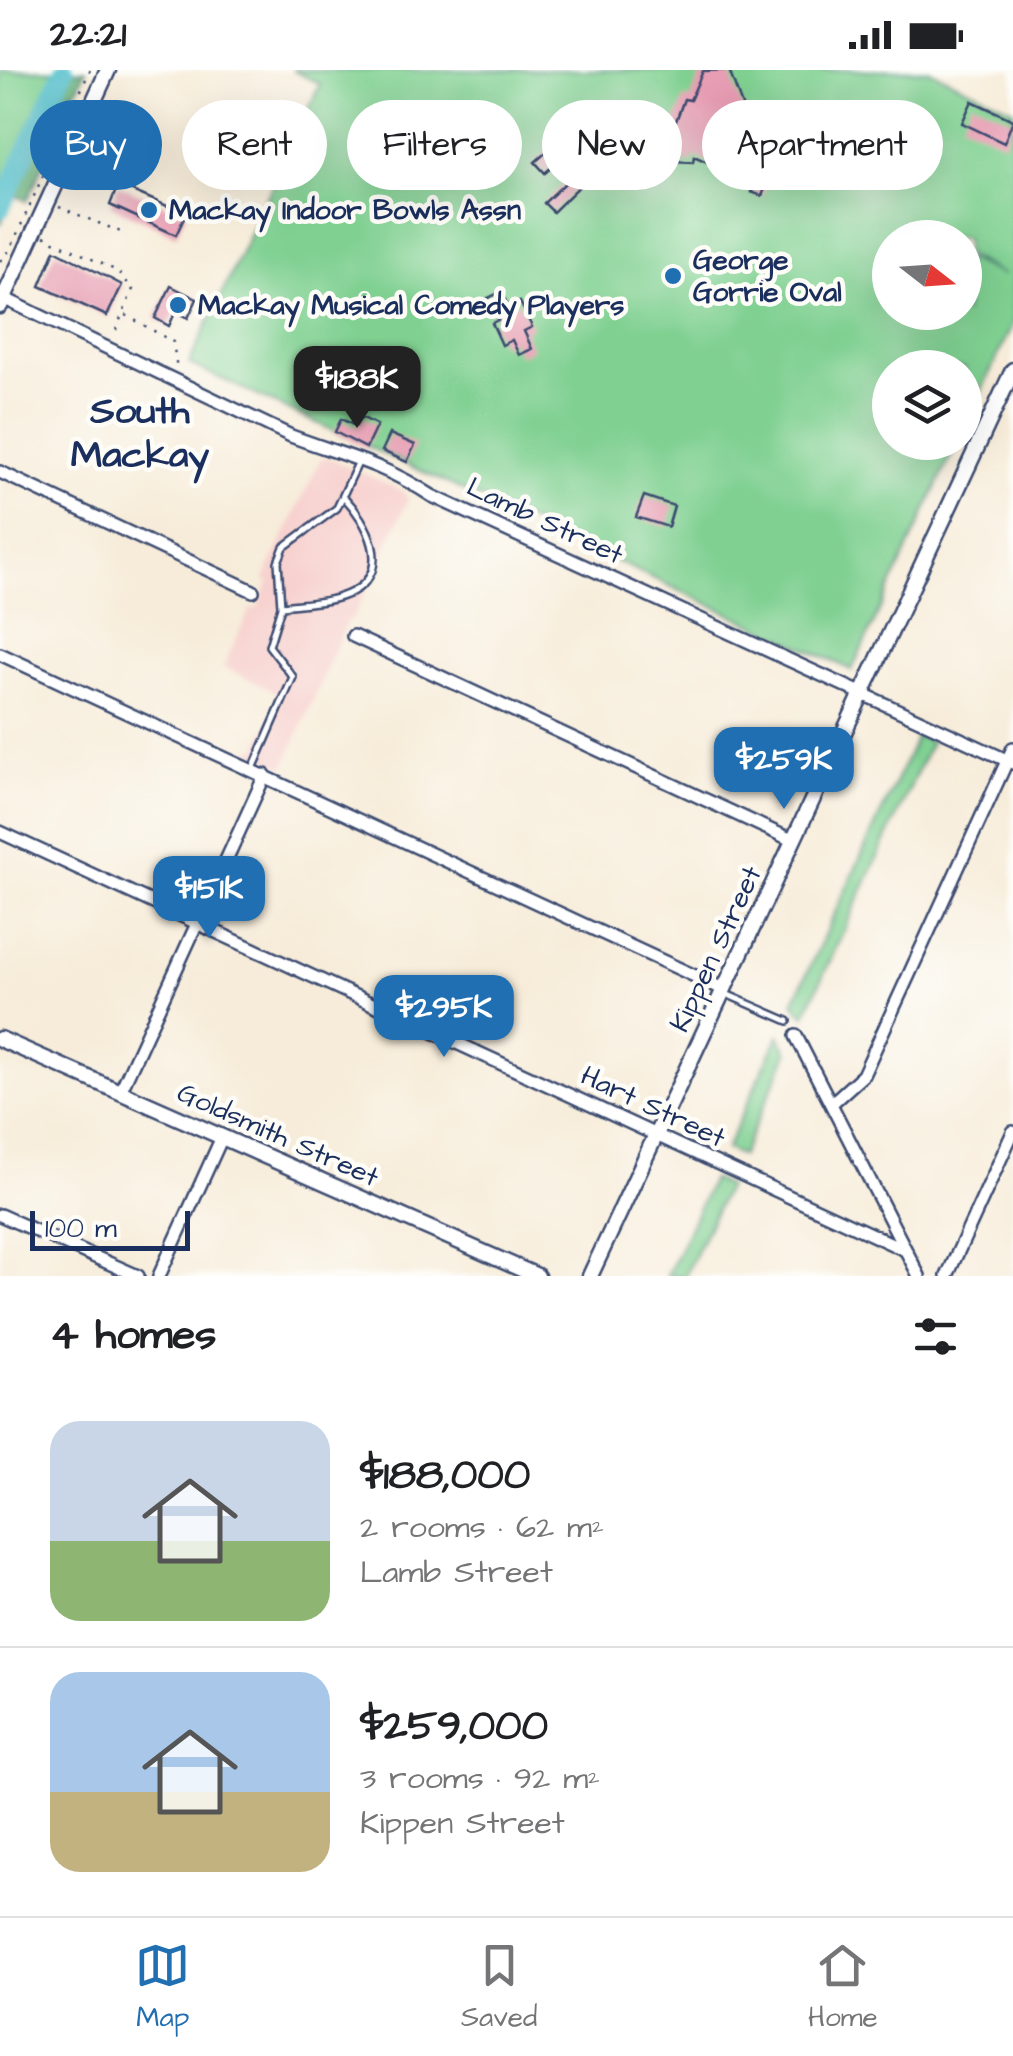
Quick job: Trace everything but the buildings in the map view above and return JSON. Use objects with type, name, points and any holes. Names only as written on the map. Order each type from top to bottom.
[{"type":"street","points":[[1,302],[108,70]]},
{"type":"street","name":"Lamb Street","points":[[1,302],[291,436],[360,458],[432,496],[1010,762]]},
{"type":"street","name":"Kippen Street","points":[[590,1276],[1013,370]]},
{"type":"street","points":[[0,472],[254,591]]},
{"type":"street","points":[[353,636],[794,841]]},
{"type":"street","points":[[0,654],[724,992]]},
{"type":"street","points":[[832,1103],[863,1074],[1010,762],[1013,748]]},
{"type":"street","points":[[120,1092],[259,772]]},
{"type":"street","name":"Hart Street","points":[[0,832],[905,1250]]},
{"type":"street","points":[[796,1036],[919,1276]]},
{"type":"street","name":"Goldsmith Street","points":[[0,1039],[536,1276]]},
{"type":"street","points":[[947,1276],[1013,1132]]},
{"type":"street","points":[[160,1276],[222,1138]]},
{"type":"street","points":[[0,1214],[138,1276]]},
{"type":"lane","points":[[259,772],[293,678],[269,646],[281,606],[278,562],[290,538],[330,516],[344,497],[360,458]]},
{"type":"lane","points":[[281,606],[344,596],[364,582],[375,557],[374,542],[344,497]]},
{"type":"lane","points":[[724,992],[788,1020]]},
{"type":"path","points":[[0,261],[10,250],[90,70]]},
{"type":"path","points":[[47,202],[122,233]]},
{"type":"path","points":[[34,231],[117,271],[133,289],[108,349]]},
{"type":"path","points":[[124,314],[173,342],[178,358],[176,382]]},
{"type":"shaded area","points":[[328,457],[404,492],[408,500],[352,620],[348,619],[284,767],[249,751],[258,747],[282,695],[223,667],[251,608],[256,610],[269,582],[264,579],[320,460]]},
{"type":"green space","points":[[0,70],[72,70],[58,100],[30,100],[30,160],[0,225]]},
{"type":"green space","points":[[72,70],[86,70],[76,92],[71,91],[67,100],[58,100]]},
{"type":"green space","points":[[292,70],[929,70],[1013,109],[1013,323],[982,390],[982,350],[872,350],[872,460],[949,460],[852,670],[189,364],[270,190],[327,190],[327,100],[313,100],[320,84]]},
{"type":"green space","points":[[30,161],[32,190],[27,201],[14,195]]},
{"type":"green space","points":[[917,736],[931,742],[805,1015],[793,1003]]},
{"type":"green space","points":[[779,1035],[788,1053],[741,1156],[726,1149]]},
{"type":"green space","points":[[712,1179],[727,1186],[685,1276],[667,1276]]},
{"type":"waterway","points":[[0,209],[64,70]]},
{"type":"place","name":"Mackay Indoor Bowls Assn","points":[[149,210]]},
{"type":"place","name":"George Gorrie Oval","points":[[673,276]]},
{"type":"place","name":"Mackay Musical Comedy Players","points":[[178,305]]},
{"type":"district","name":"South Mackay","points":[[140,434]]}]
